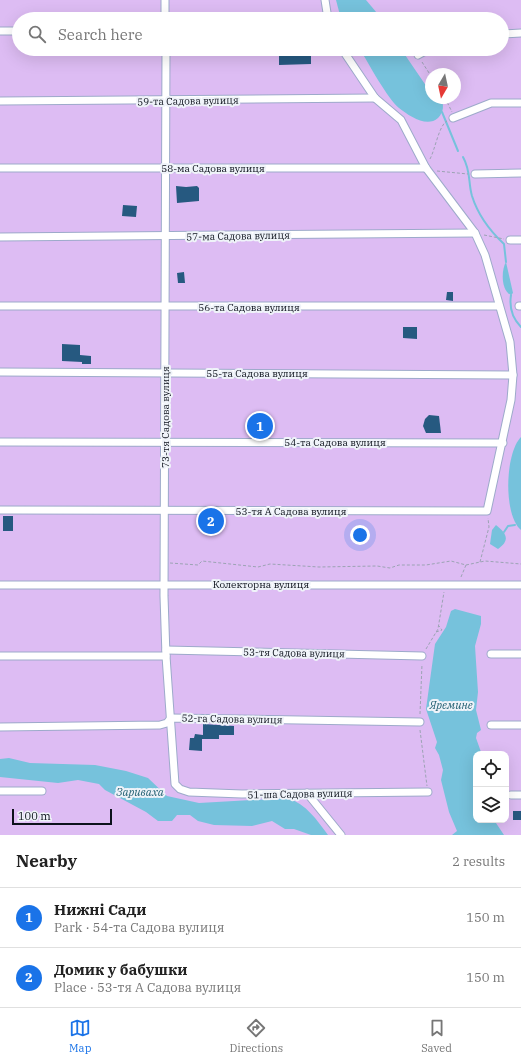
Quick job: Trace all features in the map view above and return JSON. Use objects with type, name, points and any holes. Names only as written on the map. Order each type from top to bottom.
[{"type":"street","points":[[165,0],[165,12]]},
{"type":"street","points":[[325,0],[327,12]]},
{"type":"street","points":[[0,32],[12,32]]},
{"type":"street","points":[[509,34],[521,33]]},
{"type":"street","name":"73-тя Садова вулиця","points":[[166,56],[164,168],[166,441],[164,584],[166,653],[175,784]]},
{"type":"street","points":[[347,56],[375,98],[401,120],[426,168],[475,233],[485,255],[510,342],[513,375],[512,400],[487,511]]},
{"type":"street","name":"59-та Садова вулиця","points":[[0,102],[375,98]]},
{"type":"street","points":[[451,119],[491,103],[521,103]]},
{"type":"street","name":"58-ма Садова вулиця","points":[[0,168],[426,168]]},
{"type":"street","points":[[475,174],[521,174]]},
{"type":"street","name":"57-ма Садова вулиця","points":[[0,237],[165,237],[475,233]]},
{"type":"street","points":[[507,240],[521,240]]},
{"type":"street","name":"56-та Садова вулиця","points":[[0,306],[499,306]]},
{"type":"street","name":"55-та Садова вулиця","points":[[0,372],[513,375]]},
{"type":"street","name":"54-та Садова вулиця","points":[[0,442],[166,441],[503,443]]},
{"type":"street","name":"53-тя А Садова вулиця","points":[[0,510],[487,511]]},
{"type":"street","name":"Колекторна вулиця","points":[[0,585],[521,585]]},
{"type":"street","name":"53-тя Садова вулиця","points":[[0,656],[166,653],[422,656]]},
{"type":"street","points":[[492,654],[521,654]]},
{"type":"street","name":"52-га Садова вулиця","points":[[0,727],[160,725],[167,723],[171,718],[420,722]]},
{"type":"street","points":[[491,725],[521,725]]},
{"type":"street","name":"51-ша Садова вулиця","points":[[175,784],[180,789],[189,792],[242,794],[428,792]]},
{"type":"street","points":[[0,791],[42,791]]},
{"type":"street","points":[[307,793],[341,835]]},
{"type":"street","points":[[512,795],[521,795]]},
{"type":"path","points":[[419,56],[426,68]]},
{"type":"path","points":[[449,104],[451,107],[451,119],[444,123],[440,128],[436,147],[426,168],[443,172],[466,174]]},
{"type":"path","points":[[490,236],[507,240]]},
{"type":"path","points":[[480,562],[489,527],[487,511]]},
{"type":"path","points":[[164,562],[180,565],[198,565],[202,561],[231,566],[258,567],[270,564],[319,567],[377,566],[390,568],[398,565],[426,565],[451,561],[466,565],[480,562],[521,564]]},
{"type":"path","points":[[458,586],[466,565]]},
{"type":"path","points":[[428,792],[420,743],[422,656],[436,632],[443,595],[448,586]]},
{"type":"path","points":[[436,632],[442,630],[441,627],[438,626]]},
{"type":"shaded area","points":[[0,0],[521,0],[521,835],[0,835]]},
{"type":"water","points":[[336,0],[366,0],[376,12],[339,12]]},
{"type":"water","points":[[364,56],[406,56],[425,84],[425,104],[443,104],[440,116],[434,121],[429,122],[418,120],[399,108],[384,89]]},
{"type":"water","points":[[506,262],[513,293],[511,295],[505,289],[503,280],[503,270]]},
{"type":"water","points":[[521,437],[521,530],[515,522],[511,511],[508,484],[512,456]]},
{"type":"water","points":[[496,525],[506,537],[505,543],[498,549],[490,544],[492,530]]},
{"type":"water","name":"Яремине","points":[[455,609],[481,616],[481,624],[475,646],[478,692],[476,710],[481,730],[477,733],[476,738],[481,751],[473,751],[473,823],[496,823],[504,835],[452,835],[457,831],[449,812],[441,780],[443,770],[439,755],[435,748],[437,742],[426,709],[435,644],[446,627],[451,611]]},
{"type":"water","name":"Зариваха","points":[[9,758],[30,763],[95,765],[126,771],[148,778],[167,796],[199,803],[288,798],[301,804],[315,818],[328,835],[311,835],[294,829],[285,829],[272,821],[252,826],[214,825],[198,821],[190,815],[177,815],[172,821],[158,821],[146,812],[105,790],[99,784],[78,780],[58,783],[0,777],[0,759]]},
{"type":"building","points":[[279,56],[311,56],[311,64],[279,65]]},
{"type":"building","points":[[176,186],[197,186],[199,188],[199,201],[177,203]]},
{"type":"building","points":[[123,205],[137,206],[136,217],[122,216]]},
{"type":"building","points":[[184,272],[185,283],[178,283],[177,273]]},
{"type":"building","points":[[447,292],[453,292],[453,301],[446,300]]},
{"type":"building","points":[[403,327],[417,327],[417,339],[403,338]]},
{"type":"building","points":[[62,344],[80,345],[80,355],[91,356],[91,364],[62,361]]},
{"type":"building","points":[[429,415],[439,416],[441,433],[426,433],[423,426],[425,419]]},
{"type":"building","points":[[3,516],[13,516],[13,531],[3,531]]},
{"type":"building","points":[[203,724],[234,726],[234,735],[219,735],[219,739],[202,739],[202,751],[189,750],[190,738],[194,738],[195,734],[203,735]]},
{"type":"building","points":[[513,811],[521,811],[521,820],[513,820]]},
{"type":"waterway","points":[[442,112],[458,151]]},
{"type":"waterway","points":[[463,157],[466,162],[472,196],[485,222],[504,244],[506,262]]},
{"type":"waterway","points":[[511,295],[510,304],[512,312],[515,320],[521,327]]},
{"type":"waterway","points":[[504,532],[508,526],[515,525]]},
{"type":"place","name":"Нижні Сади","points":[[260,426]]},
{"type":"place","name":"Домик у бабушки","points":[[211,521]]}]
